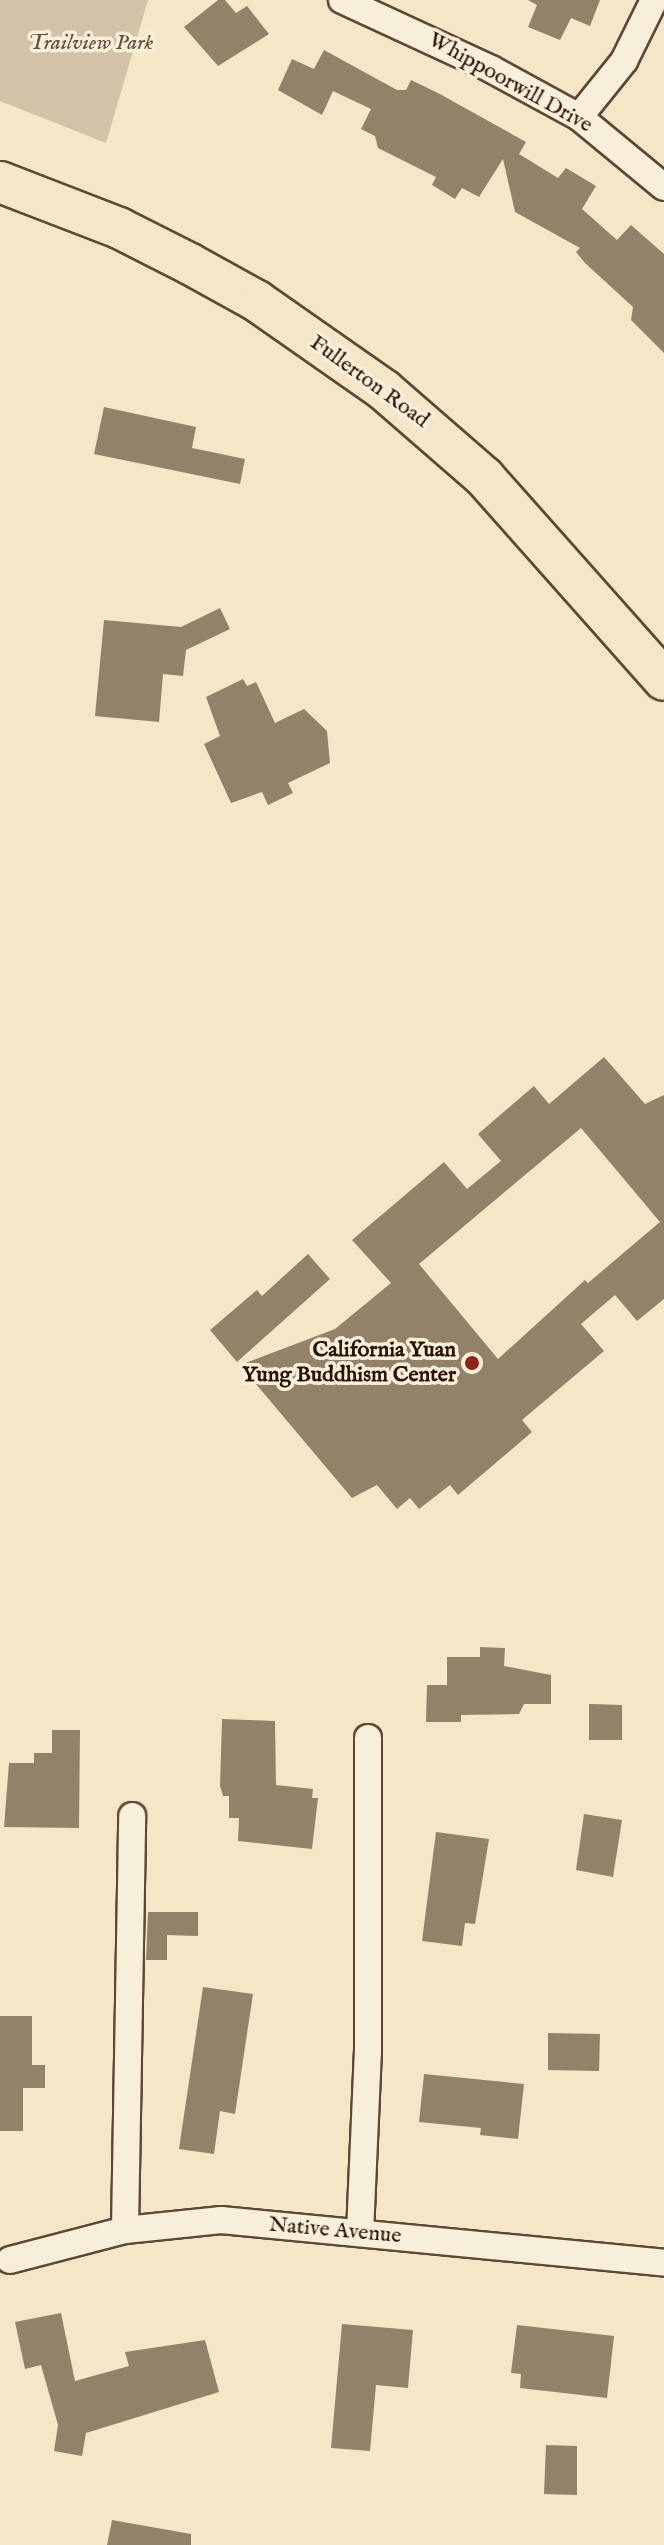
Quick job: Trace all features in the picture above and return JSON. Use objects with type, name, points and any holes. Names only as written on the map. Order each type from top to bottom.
[{"type":"main road","name":"Fullerton Road","points":[[0,182],[119,228],[190,264],[257,301],[384,390],[484,477],[664,680]]},
{"type":"street","name":"Whippoorwill Drive","points":[[342,0],[398,22],[579,117],[664,187]]},
{"type":"street","points":[[579,117],[624,61],[654,0]]},
{"type":"street","points":[[360,2233],[368,2052],[368,1738]]},
{"type":"street","points":[[125,2230],[132,1816]]},
{"type":"street","name":"Native Avenue","points":[[10,2260],[125,2230],[221,2220],[664,2263]]},
{"type":"green space","name":"Trailview Park","points":[[0,0],[148,0],[106,143],[0,101]]},
{"type":"building","points":[[218,0],[225,0],[236,13],[247,6],[269,34],[218,66],[184,27]]},
{"type":"building","points":[[528,0],[600,0],[590,26],[571,18],[560,40],[528,27],[537,5]]},
{"type":"building","points":[[324,50],[397,90],[406,90],[411,80],[438,93],[526,142],[519,154],[558,178],[566,168],[596,186],[582,209],[617,240],[631,225],[664,254],[664,353],[631,320],[633,307],[576,252],[580,248],[515,212],[503,159],[479,197],[462,188],[455,199],[432,185],[436,177],[378,148],[375,136],[361,129],[371,109],[333,91],[322,115],[278,90],[292,59],[314,69]]},
{"type":"building","points":[[104,407],[196,427],[192,448],[245,459],[240,484],[94,454]]},
{"type":"building","points":[[220,608],[230,629],[186,650],[183,676],[163,674],[159,722],[95,716],[104,620],[181,627]]},
{"type":"building","points":[[243,679],[247,686],[256,682],[275,723],[304,709],[327,731],[330,763],[288,783],[293,793],[268,805],[262,792],[231,803],[204,744],[220,736],[206,697]]},
{"type":"building","name":"California Yuan Yung Buddhism Center","points":[[604,1057],[645,1104],[664,1095],[664,1299],[637,1321],[615,1295],[581,1324],[604,1351],[522,1420],[532,1432],[458,1495],[450,1485],[419,1509],[410,1498],[397,1509],[377,1485],[352,1498],[240,1365],[335,1329],[391,1283],[352,1240],[444,1162],[467,1189],[501,1161],[478,1134],[534,1086],[549,1104]],"holes":[[[581,1128],[660,1222],[588,1283],[585,1280],[498,1359],[419,1264]]]},
{"type":"building","points":[[308,1254],[330,1279],[237,1362],[210,1330],[257,1290],[262,1296]]},
{"type":"building","points":[[480,1647],[505,1648],[504,1666],[551,1675],[551,1704],[524,1704],[519,1714],[461,1715],[461,1722],[426,1722],[427,1685],[447,1685],[447,1657],[480,1657]]},
{"type":"building","points":[[589,1704],[622,1705],[622,1740],[589,1740]]},
{"type":"building","points":[[222,1719],[275,1721],[276,1785],[313,1789],[312,1798],[318,1798],[312,1849],[238,1841],[239,1818],[229,1818],[229,1796],[223,1796],[220,1786]]},
{"type":"building","points":[[52,1730],[80,1730],[79,1828],[4,1827],[9,1763],[34,1763],[34,1753],[52,1753]]},
{"type":"building","points":[[584,1814],[622,1820],[613,1877],[576,1870]]},
{"type":"building","points":[[436,1832],[489,1839],[475,1924],[465,1923],[462,1946],[422,1941]]},
{"type":"building","points":[[148,1912],[198,1912],[198,1936],[167,1935],[167,1960],[146,1960]]},
{"type":"building","points":[[203,1987],[253,1994],[235,2114],[220,2111],[214,2154],[179,2149]]},
{"type":"building","points":[[0,2016],[32,2016],[32,2065],[45,2065],[45,2088],[23,2088],[23,2131],[0,2131]]},
{"type":"building","points":[[548,2033],[600,2034],[599,2071],[548,2070]]},
{"type":"building","points":[[424,2074],[524,2084],[518,2139],[480,2135],[481,2128],[419,2122]]},
{"type":"building","points":[[61,2313],[75,2381],[129,2366],[125,2352],[205,2340],[219,2392],[86,2433],[82,2456],[54,2451],[58,2425],[41,2365],[25,2369],[15,2322]]},
{"type":"building","points":[[342,2324],[413,2330],[408,2388],[376,2385],[370,2451],[331,2448]]},
{"type":"building","points":[[517,2325],[614,2336],[607,2398],[520,2388],[521,2374],[511,2373]]},
{"type":"building","points":[[546,2445],[577,2446],[577,2495],[544,2494]]},
{"type":"building","points":[[112,2520],[191,2534],[191,2545],[107,2545]]},
{"type":"place","name":"California Yuan Yung Buddhism Center","points":[[472,1363]]}]
